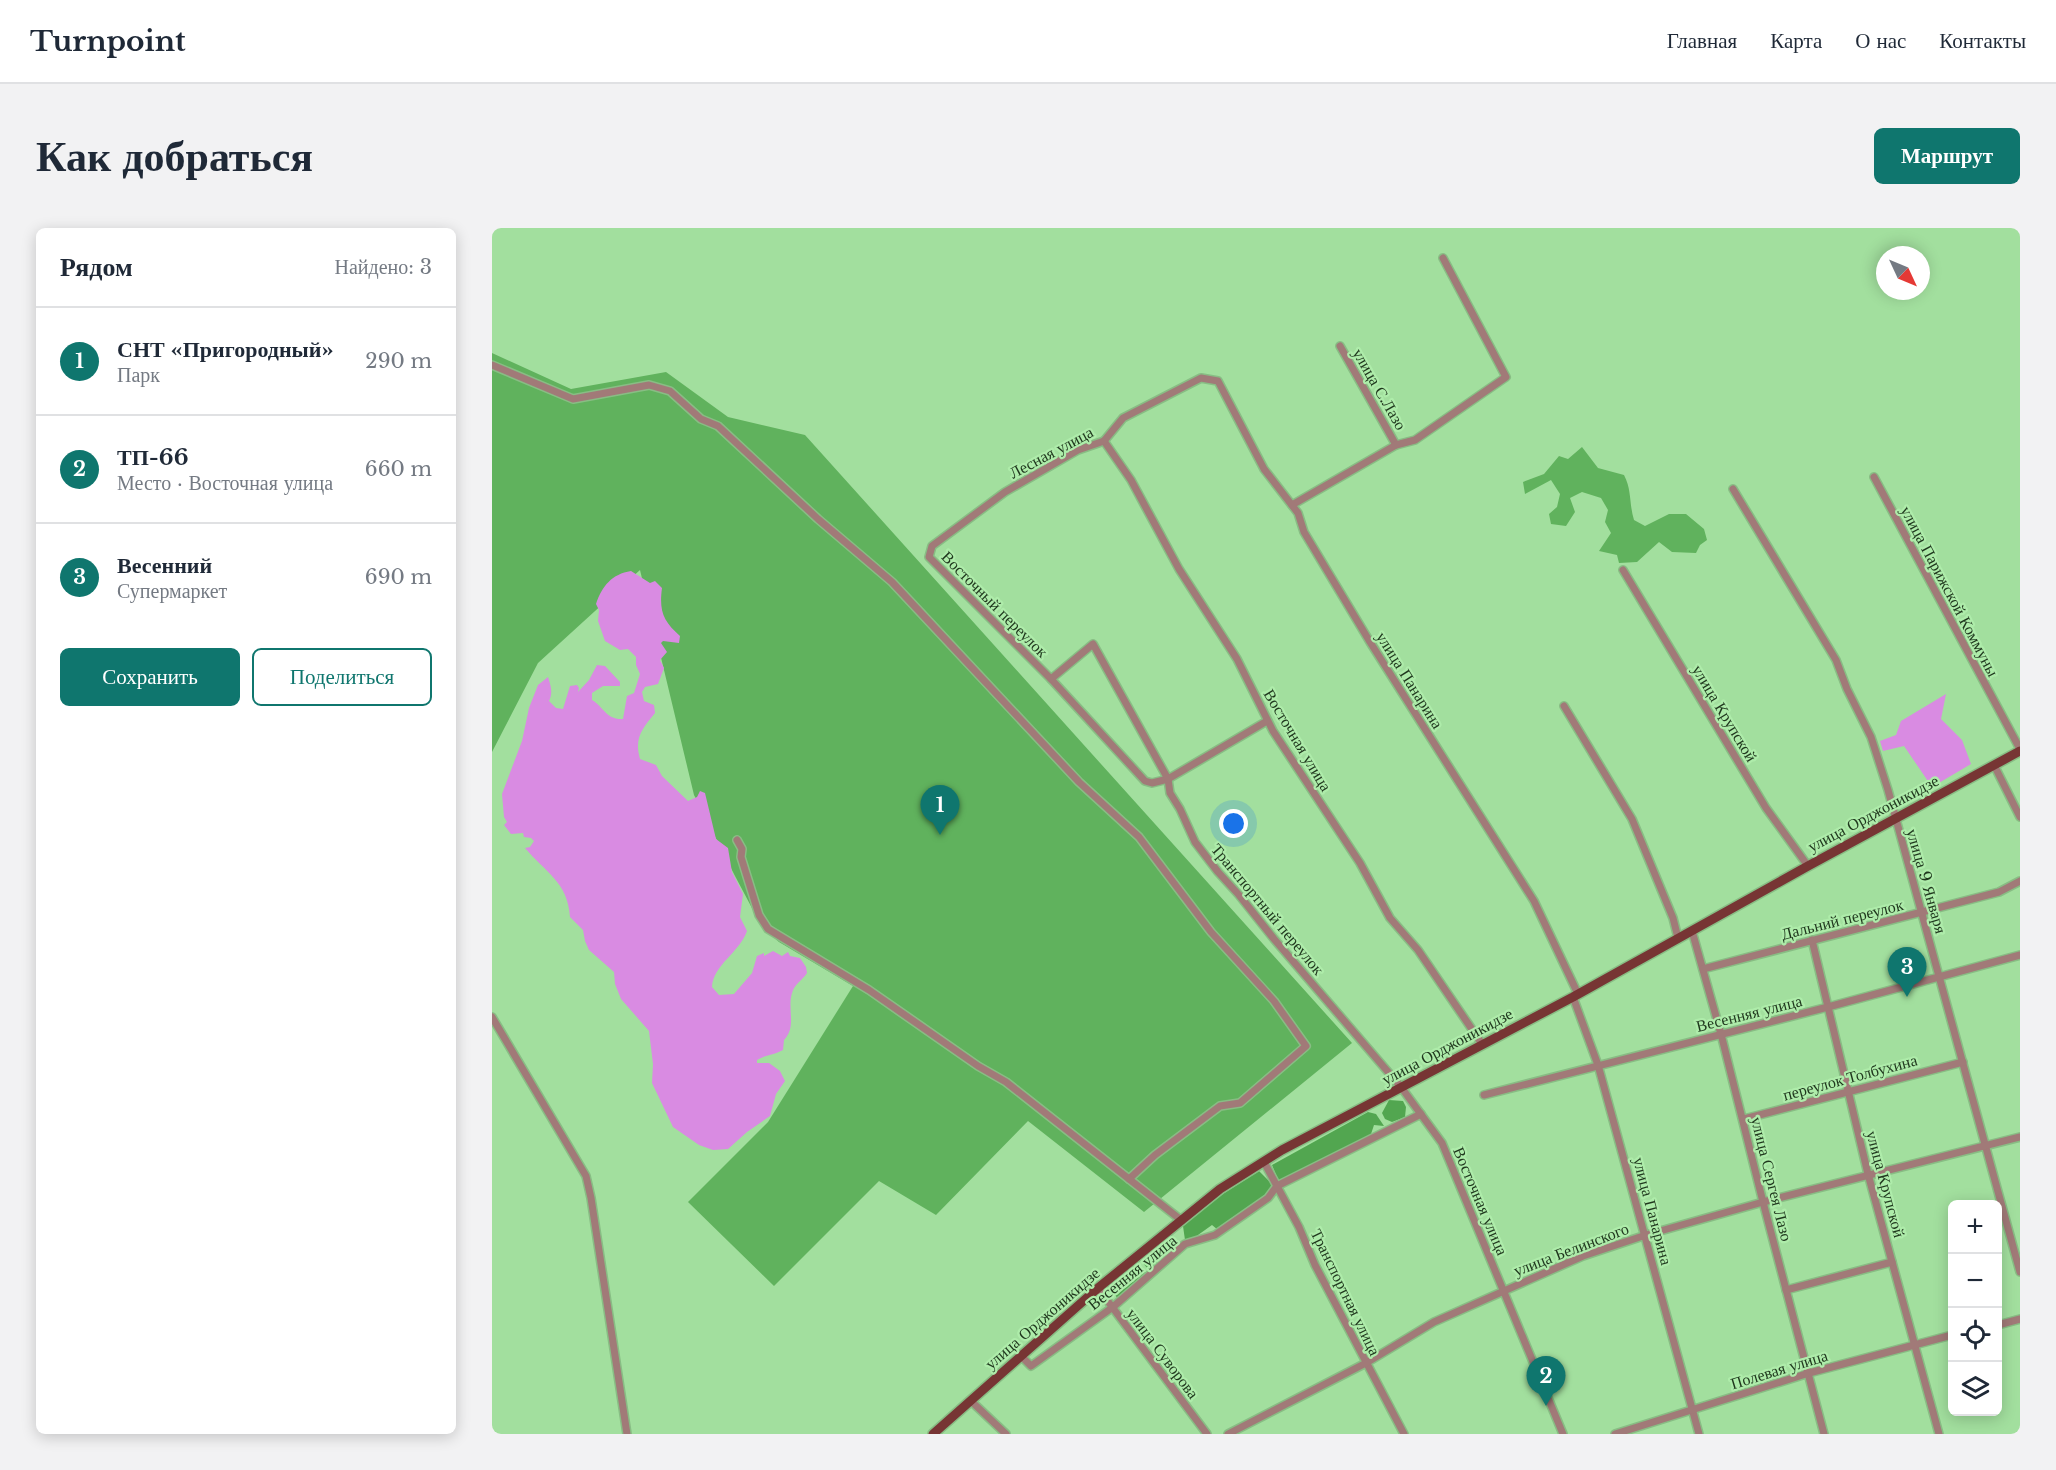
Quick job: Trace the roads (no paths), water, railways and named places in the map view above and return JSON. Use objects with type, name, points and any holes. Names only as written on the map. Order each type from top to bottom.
[{"type":"main road","name":"улица Орджоникидзе","points":[[933,1434],[1098,1288],[1220,1189],[1282,1150],[1576,996],[2020,750]]},
{"type":"street","points":[[1292,505],[1396,445],[1414,440],[1506,376],[1443,258]]},
{"type":"street","name":"улица С.Лазо","points":[[1340,346],[1396,445]]},
{"type":"street","points":[[492,365],[573,399],[649,385],[670,391],[701,419],[718,426],[818,519],[892,582],[1079,782],[1139,837],[1210,932],[1274,1001],[1306,1046],[1240,1103],[1220,1106],[1155,1155],[1129,1179]]},
{"type":"street","name":"Лесная улица","points":[[932,546],[1005,492],[1078,450],[1104,441],[1123,418],[1201,378],[1218,381]]},
{"type":"street","name":"улица Панарина","points":[[1218,381],[1264,469],[1298,513],[1304,532],[1370,642],[1534,901],[1576,996],[1598,1065],[1699,1434]]},
{"type":"street","name":"Восточная улица","points":[[1104,441],[1131,480],[1179,569],[1237,659],[1268,721],[1360,864],[1390,918],[1418,950],[1482,1044]]},
{"type":"street","name":"улица Парижской Коммуны","points":[[1874,477],[2020,750]]},
{"type":"street","name":"улица 9 Января","points":[[1733,489],[1836,660],[1847,689],[1871,736],[1923,912],[1984,1147],[2020,1272]]},
{"type":"street","name":"Восточный переулок","points":[[932,546],[929,557],[1051,678],[1093,644],[1168,778]]},
{"type":"street","name":"улица Крупской","points":[[1623,570],[1766,808],[1808,866]]},
{"type":"street","points":[[1051,678],[1145,781],[1152,783],[1168,778],[1268,721]]},
{"type":"street","points":[[1564,706],[1632,819],[1669,908],[1678,938]]},
{"type":"street","points":[[1994,765],[2020,817]]},
{"type":"street","name":"Транспортный переулок","points":[[1168,778],[1170,794],[1196,842],[1207,857],[1401,1087]]},
{"type":"street","points":[[737,840],[742,849],[741,857],[759,915],[768,929],[869,990],[978,1066],[1006,1082],[1180,1220]]},
{"type":"street","name":"Дальний переулок","points":[[1703,969],[1999,892],[2020,881]]},
{"type":"street","name":"улица Сергея Лазо","points":[[1692,931],[1721,1034],[1824,1434]]},
{"type":"street","name":"улица Крупской","points":[[1812,940],[1868,1174],[1939,1434]]},
{"type":"street","name":"Весенняя улица","points":[[1484,1095],[2020,955]]},
{"type":"street","points":[[492,1017],[586,1176],[627,1434]]},
{"type":"street","name":"переулок Толбухина","points":[[1743,1119],[1963,1062]]},
{"type":"street","name":"Восточная улица","points":[[1401,1087],[1442,1143],[1563,1434]]},
{"type":"street","name":"Весенняя улица","points":[[1021,1356],[1031,1366],[1113,1307],[1185,1244],[1215,1235],[1268,1198],[1276,1185],[1421,1114]]},
{"type":"street","name":"улица Белинского","points":[[1228,1434],[1366,1363],[1434,1322],[1582,1256],[1646,1235],[1763,1202],[2020,1137]]},
{"type":"street","name":"Транспортная улица","points":[[1264,1162],[1404,1434]]},
{"type":"street","points":[[1786,1290],[1892,1262]]},
{"type":"street","name":"улица Суворова","points":[[1098,1288],[1207,1434]]},
{"type":"street","points":[[2002,1324],[2020,1319]]},
{"type":"street","name":"Полевая улица","points":[[1615,1434],[1809,1373],[1948,1336]]},
{"type":"street","points":[[971,1401],[1006,1434]]},
{"type":"place","name":"СНТ «Пригородный»","points":[[940,835]]},
{"type":"place","name":"Весенний","points":[[1907,997]]},
{"type":"place","name":"ТП-66","points":[[1546,1406]]}]
